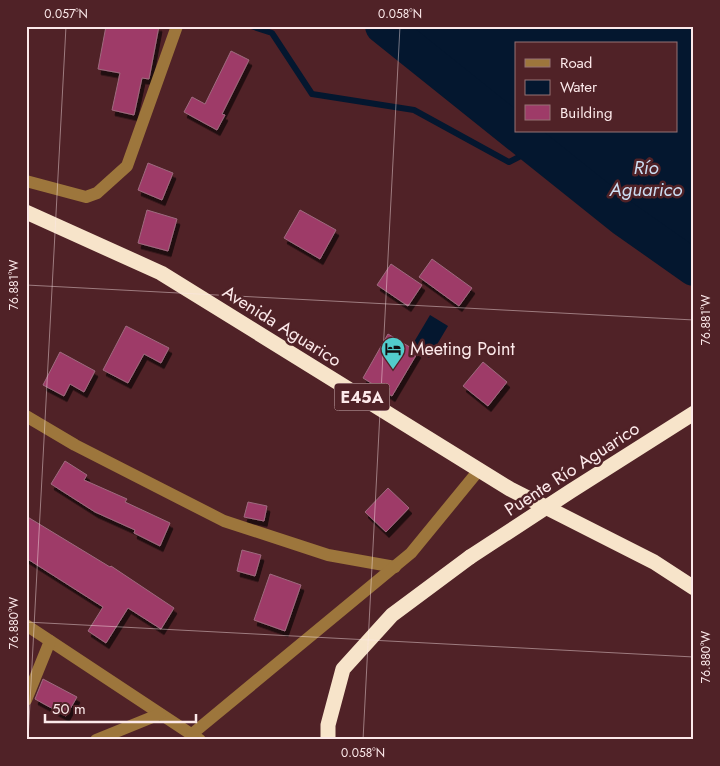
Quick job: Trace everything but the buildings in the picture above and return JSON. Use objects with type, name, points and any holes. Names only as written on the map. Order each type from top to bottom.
[{"type":"highway","name":"Avenida Aguarico","points":[[26,212],[162,273],[510,489],[654,562],[694,588]]},
{"type":"highway","name":"Puente Río Aguarico","points":[[328,740],[328,725],[343,669],[392,615],[470,557],[571,490],[694,414]]},
{"type":"street","points":[[26,181],[86,198],[97,193],[127,166],[176,29]]},
{"type":"street","points":[[26,416],[75,445],[224,521],[328,555],[395,567]]},
{"type":"street","points":[[26,625],[196,737],[411,553],[479,470]]},
{"type":"street","points":[[26,700],[50,641]]},
{"type":"street","points":[[96,740],[160,714]]},
{"type":"water","name":"Río Aguarico","points":[[383,26],[694,26],[694,268],[623,218],[516,132],[678,132],[678,42],[515,42],[515,132]]},
{"type":"water","points":[[430,315],[448,326],[429,358],[411,347]]},
{"type":"waterway","points":[[251,26],[272,33],[312,94],[414,110],[509,162],[542,145]]},
{"type":"waterway","points":[[383,26],[515,132]]},
{"type":"waterway","points":[[516,132],[623,218],[694,268]]},
{"type":"place","name":"Meeting Point","points":[[393,370]]}]
